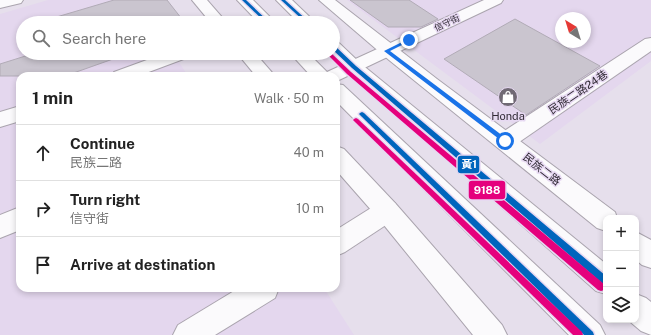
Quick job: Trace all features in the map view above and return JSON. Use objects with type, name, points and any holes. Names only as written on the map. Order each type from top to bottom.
[{"type":"street","points":[[0,4],[16,0]]},
{"type":"street","points":[[199,0],[213,16]]},
{"type":"street","points":[[244,0],[261,16]]},
{"type":"street","points":[[283,0],[300,16]]},
{"type":"street","name":"民族二路","points":[[326,0],[387,51],[603,218]]},
{"type":"street","name":"信守街","points":[[340,73],[496,0]]},
{"type":"street","name":"民族二路24巷","points":[[505,141],[651,43]]},
{"type":"street","points":[[340,54],[603,278]]},
{"type":"street","points":[[131,72],[164,60]]},
{"type":"street","points":[[252,60],[263,72]]},
{"type":"street","points":[[305,60],[318,72]]},
{"type":"street","points":[[340,94],[590,335]]},
{"type":"street","points":[[0,120],[16,114]]},
{"type":"street","points":[[340,159],[387,211],[492,335]]},
{"type":"street","points":[[340,241],[387,211]]},
{"type":"street","points":[[0,227],[16,220]]},
{"type":"street","points":[[639,246],[651,256]]},
{"type":"street","points":[[188,335],[258,292]]},
{"type":"street","points":[[639,311],[651,321]]},
{"type":"shaded area","points":[[48,0],[139,0],[149,16],[16,16],[16,60],[178,60],[185,72],[16,72],[16,292],[327,292],[354,335],[0,335],[0,14]]},
{"type":"shaded area","points":[[347,0],[651,0],[651,61],[540,144]]},
{"type":"building","points":[[114,0],[167,0],[180,16],[60,16]]},
{"type":"building","points":[[350,0],[409,0],[438,19],[421,27],[388,27]]},
{"type":"building","points":[[515,19],[555,41],[555,48],[567,48],[600,66],[526,115],[444,59]]},
{"type":"building","points":[[16,59],[110,60],[76,72],[16,72],[16,76],[0,76],[0,64]]},
{"type":"transit line","name":"黃1","points":[[244,0],[261,16]]},
{"type":"transit line","name":"黃1","points":[[283,0],[300,16]]},
{"type":"transit line","name":"黃1","points":[[340,54],[603,278]]},
{"type":"transit line","name":"9188","points":[[335,60],[601,287]]},
{"type":"transit line","name":"黃1","points":[[362,114],[590,335]]},
{"type":"transit line","name":"9188","points":[[356,120],[579,335]]},
{"type":"place","name":"Honda","points":[[508,97]]},
{"type":"route","points":[[409,40],[387,51],[505,141]]}]
